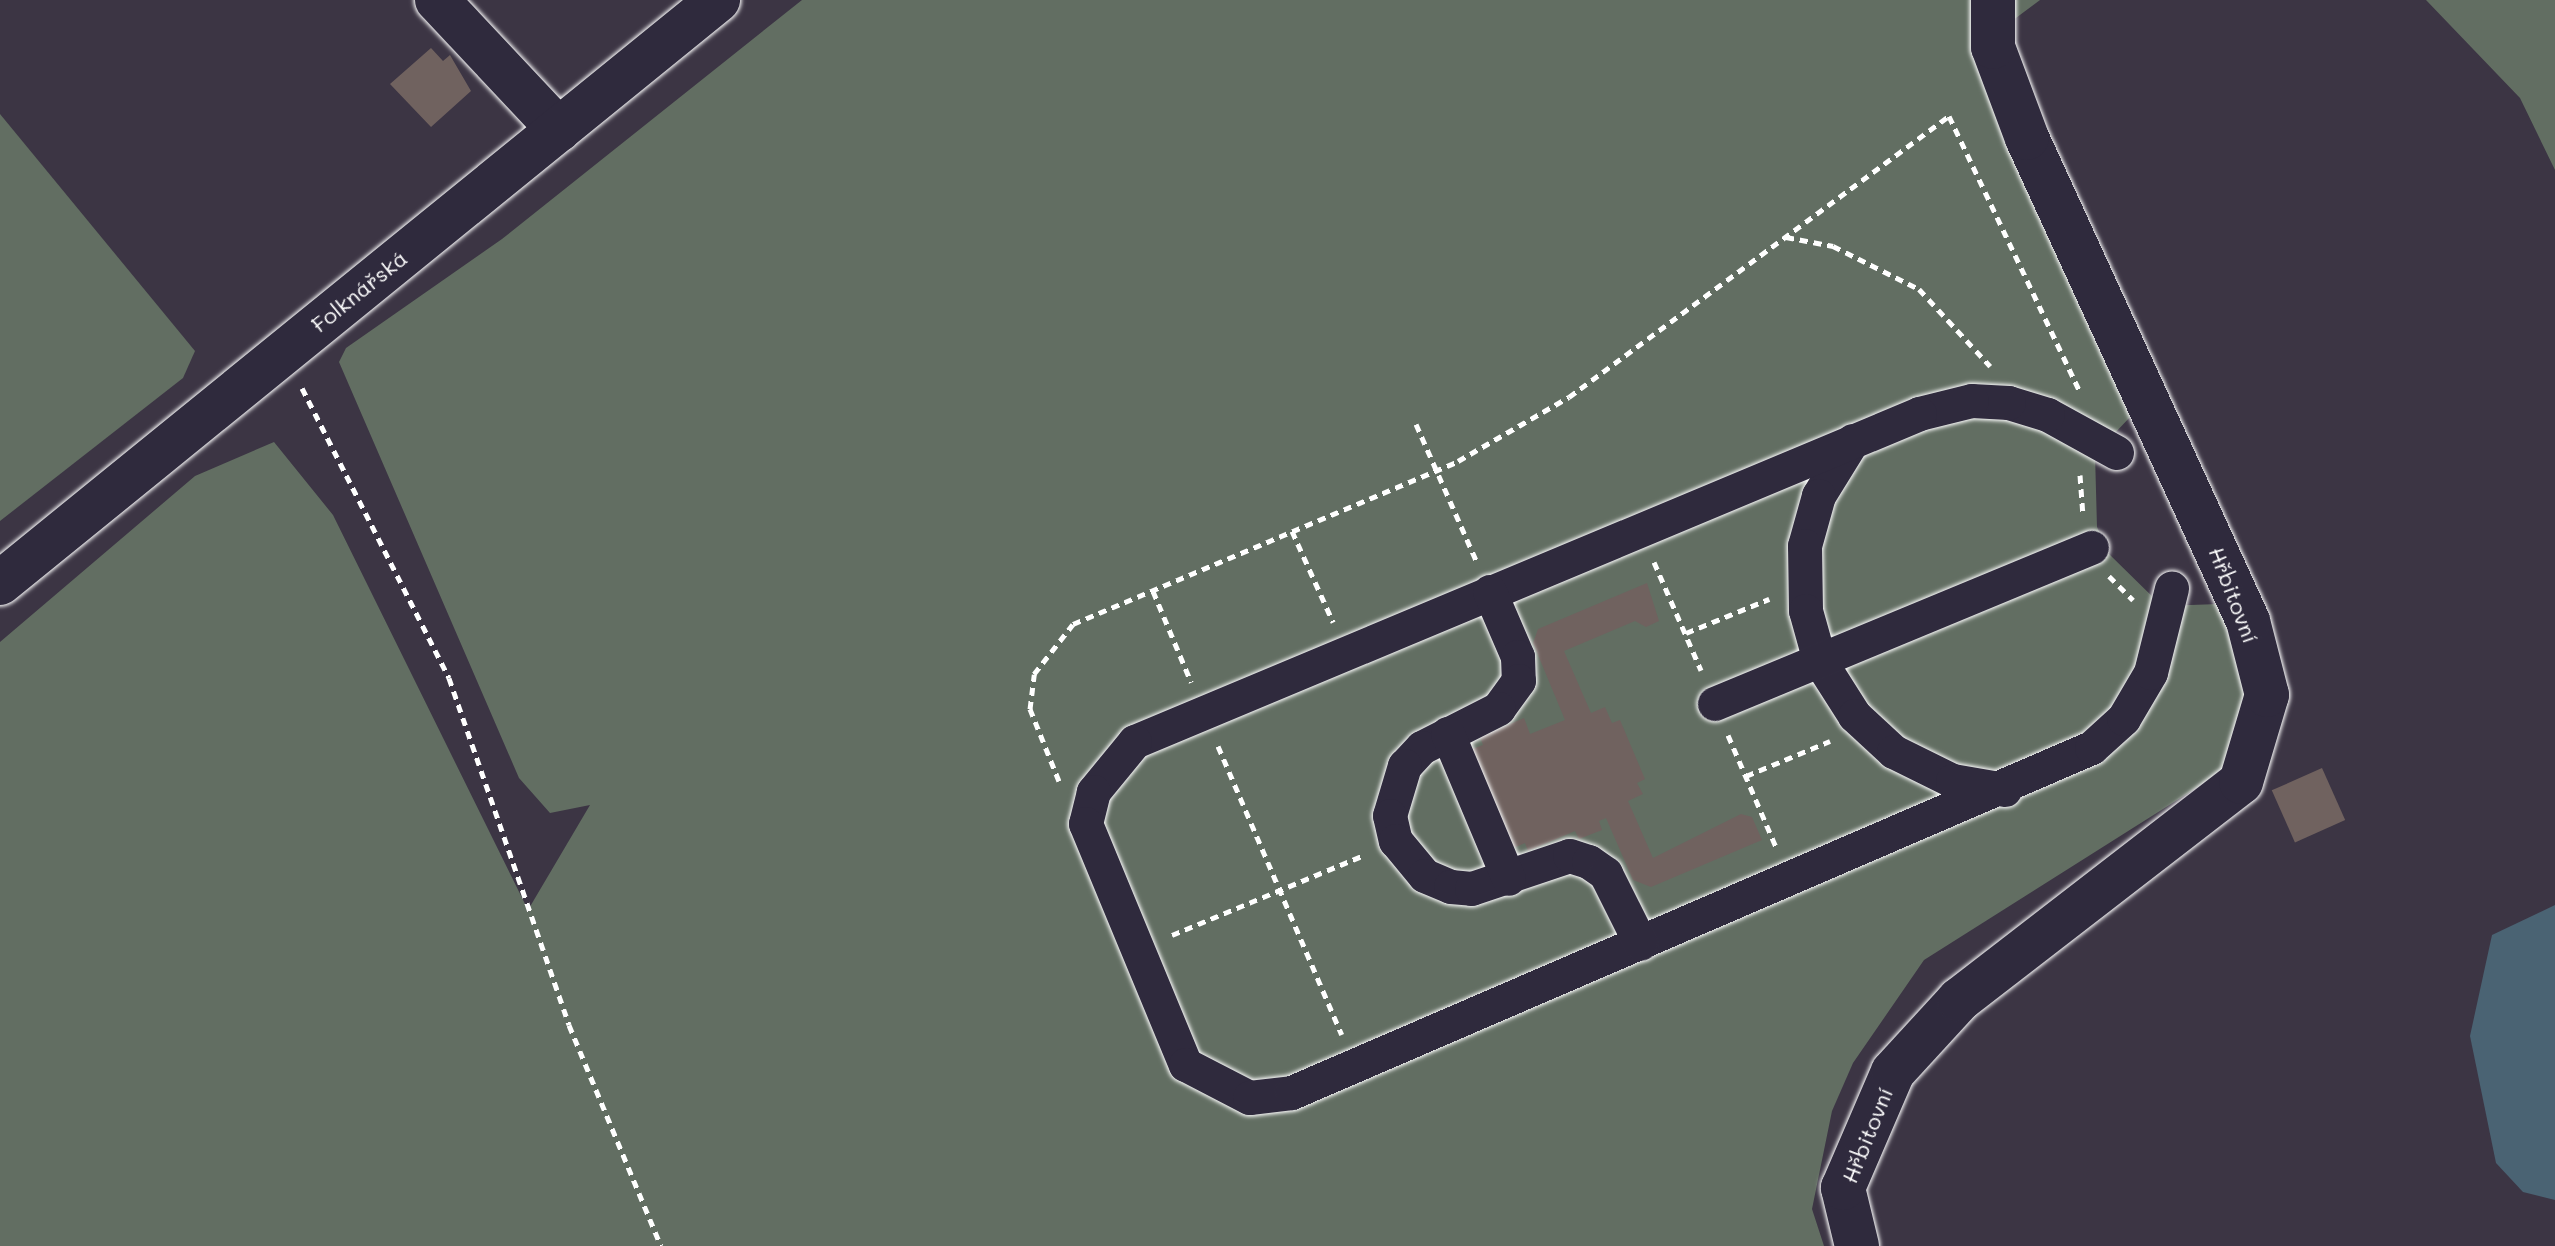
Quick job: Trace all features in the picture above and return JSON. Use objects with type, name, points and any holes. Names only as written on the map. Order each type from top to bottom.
[{"type":"street","points":[[437,0],[559,130]]},
{"type":"street","name":"Folknářská","points":[[0,583],[718,0]]},
{"type":"street","name":"Hřbitovní","points":[[1857,1246],[1843,1188],[1893,1072],[1959,1000],[2241,782],[2267,695],[2248,621],[2027,138],[1993,47],[1993,0]]},
{"type":"street","points":[[2117,453],[2071,427],[2009,403],[1972,401],[1853,441],[1135,742],[1094,792],[1086,824],[1186,1065],[1209,1082],[1250,1098],[1292,1093],[2005,790],[2092,748],[2124,719],[2151,673],[2172,589]]},
{"type":"street","points":[[1853,441],[1815,509],[1803,586],[1820,661],[1864,726],[1929,772],[2005,790]]},
{"type":"street","points":[[1715,704],[2092,548]]},
{"type":"street","points":[[1490,592],[1518,657],[1519,681],[1499,709],[1422,748],[1393,789],[1396,841],[1425,876],[1451,887],[1509,879],[1570,856],[1589,862],[1623,901],[1641,944]]},
{"type":"street","points":[[1448,734],[1509,879]]},
{"type":"path","points":[[1086,824],[1039,738],[1030,709],[1034,674],[1073,624],[1437,470],[1569,397],[1949,116],[2079,386],[2071,427]]},
{"type":"path","points":[[1785,237],[1833,246],[1919,289],[1986,359],[2009,403]]},
{"type":"path","points":[[284,352],[449,678],[569,1025],[661,1246]]},
{"type":"path","points":[[1416,424],[1490,592]]},
{"type":"path","points":[[1292,531],[1347,653]]},
{"type":"path","points":[[1685,634],[1803,586]]},
{"type":"path","points":[[1153,591],[1355,1066]]},
{"type":"path","points":[[1746,776],[1864,726]]},
{"type":"path","points":[[1138,949],[1396,841]]},
{"type":"green space","points":[[802,0],[2040,0],[1973,50],[2132,415],[2095,454],[2097,527],[2109,554],[2162,606],[2219,604],[2240,647],[2247,695],[2239,741],[2220,773],[1924,960],[1853,1063],[1832,1111],[1812,1209],[1824,1246],[0,1246],[0,642],[195,476],[274,442],[333,515],[528,910],[590,805],[550,813],[519,778],[339,362],[346,348],[502,239]]},
{"type":"green space","points":[[2426,0],[2555,0],[2555,170],[2520,98]]},
{"type":"green space","points":[[0,114],[195,351],[183,378],[0,521]]},
{"type":"water","points":[[2555,905],[2555,1200],[2523,1192],[2496,1163],[2470,1036],[2492,935]]},
{"type":"building","points":[[431,48],[443,61],[450,55],[471,91],[431,127],[390,84]]},
{"type":"building","points":[[1647,583],[1659,621],[1646,627],[1635,621],[1564,651],[1591,713],[1605,707],[1612,723],[1620,720],[1645,779],[1637,783],[1643,794],[1628,801],[1653,858],[1741,814],[1752,817],[1762,840],[1651,887],[1633,880],[1606,818],[1599,821],[1602,830],[1579,839],[1575,831],[1528,851],[1525,843],[1509,850],[1467,751],[1483,745],[1480,737],[1524,718],[1530,734],[1565,720],[1533,643],[1538,629]]},
{"type":"building","points":[[2322,768],[2345,820],[2295,842],[2272,790]]}]
